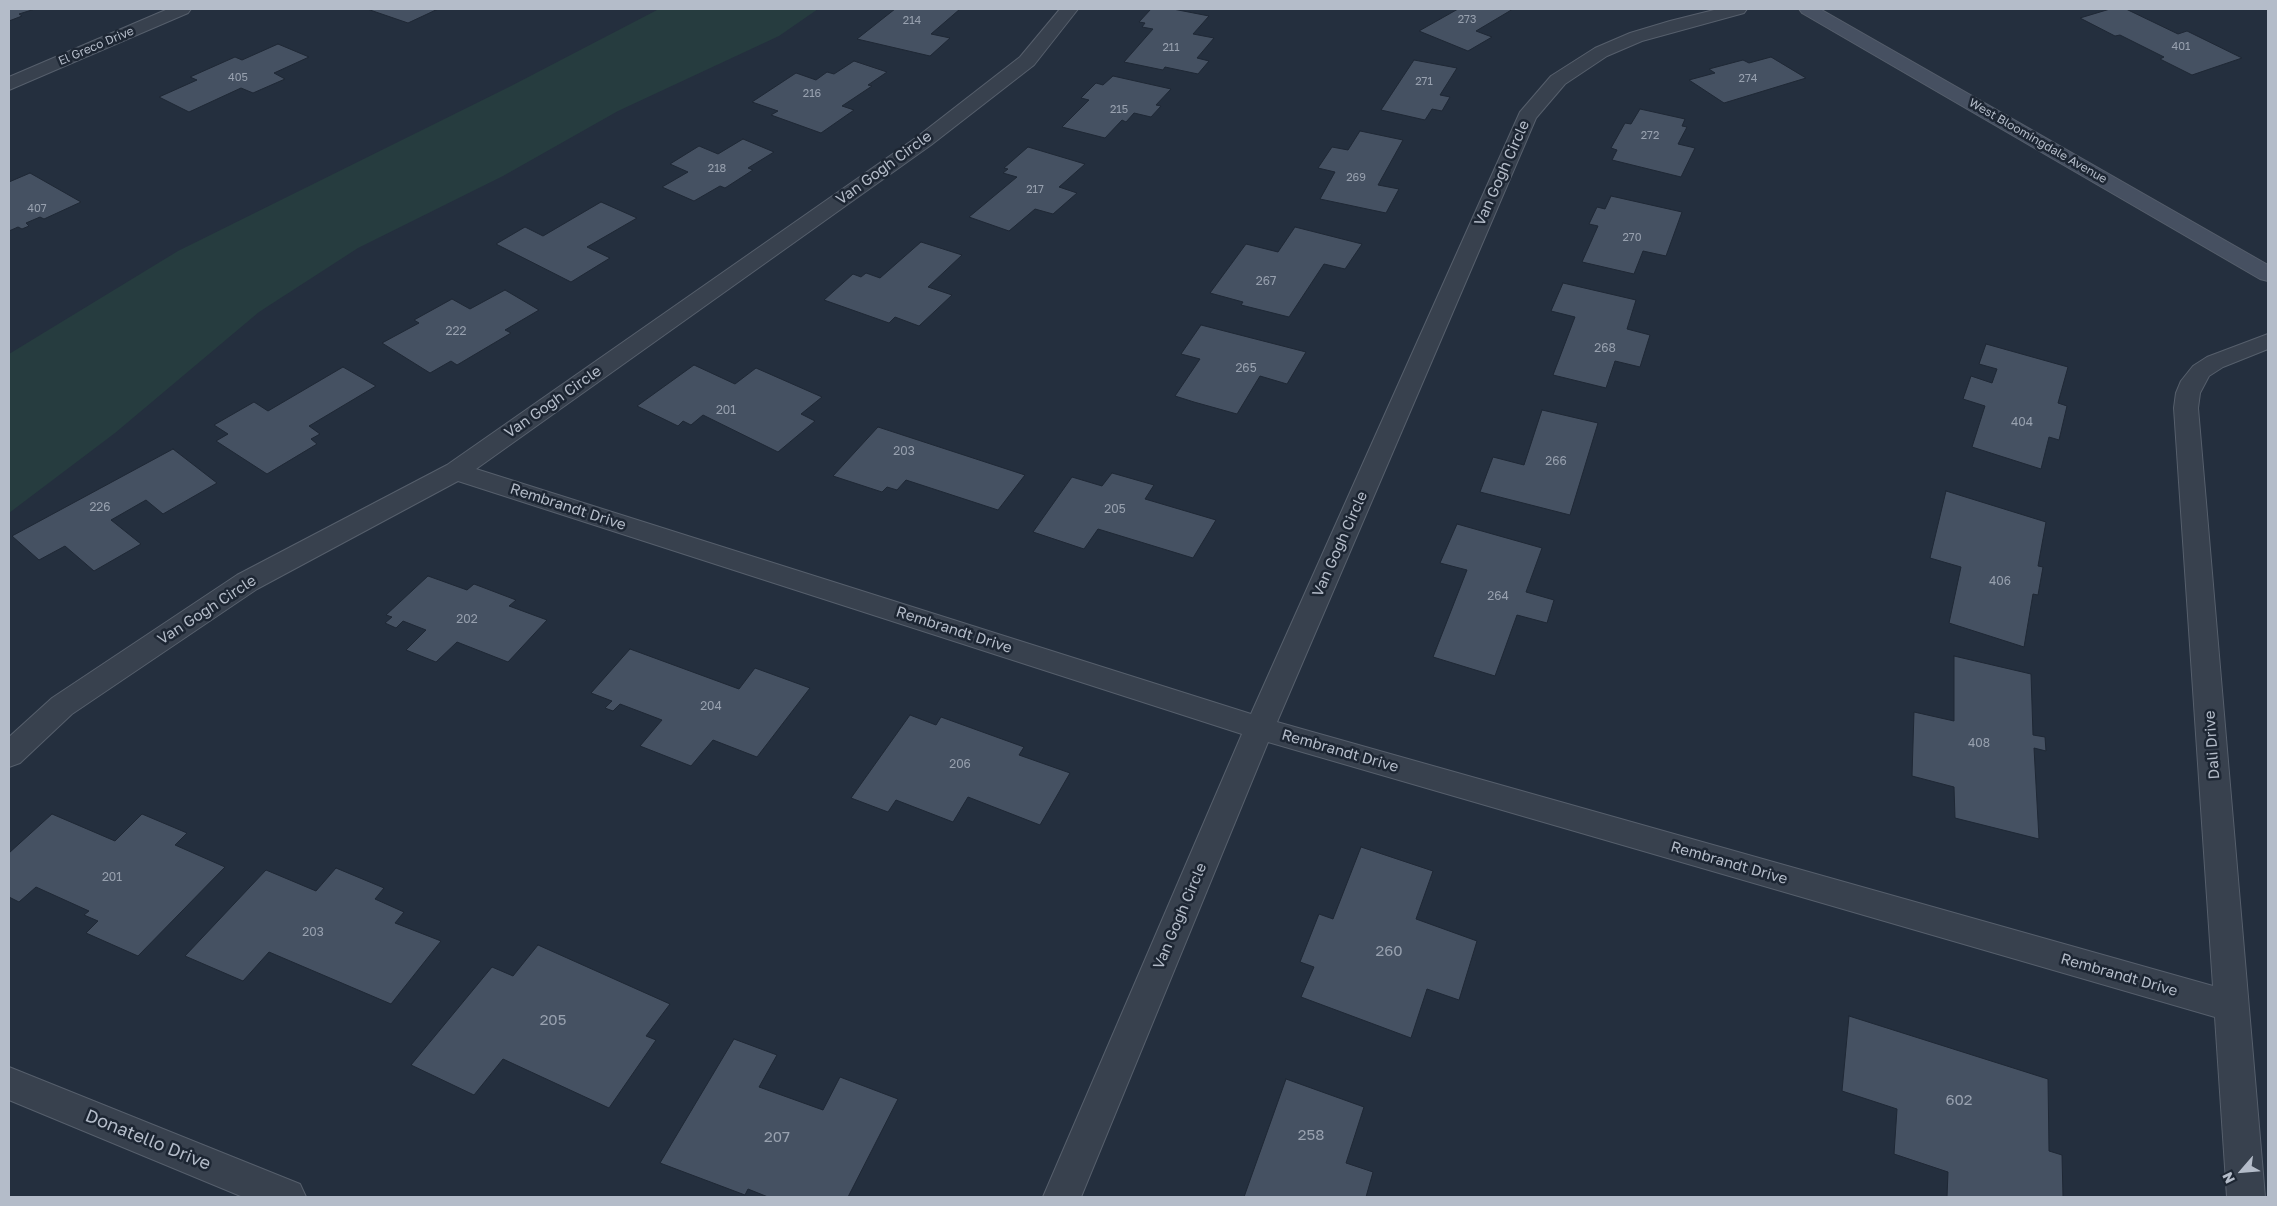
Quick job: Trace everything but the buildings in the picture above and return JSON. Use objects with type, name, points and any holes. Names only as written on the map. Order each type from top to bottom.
[{"type":"main road","name":"West Bloomingdale Avenue","points":[[1808,9],[2268,274]]},
{"type":"street","name":"El Greco Drive","points":[[9,84],[182,9]]},
{"type":"street","name":"Van Gogh Circle","points":[[9,755],[62,706],[247,582],[456,471],[924,141],[1026,61],[1069,9]]},
{"type":"street","name":"Van Gogh Circle","points":[[1062,1197],[1260,728],[1527,116],[1558,80],[1601,52],[1644,35],[1738,9]]},
{"type":"street","name":"Dali Drive","points":[[2246,1197],[2186,408],[2188,393],[2193,381],[2201,371],[2215,362],[2268,341]]},
{"type":"street","name":"Rembrandt Drive","points":[[456,471],[1260,728],[2232,1007]]},
{"type":"street","name":"Donatello Drive","points":[[9,1083],[286,1197]]},
{"type":"green space","points":[[659,9],[818,9],[779,36],[618,111],[503,176],[358,248],[259,312],[115,433],[9,513],[9,354],[178,251],[511,86]]}]
